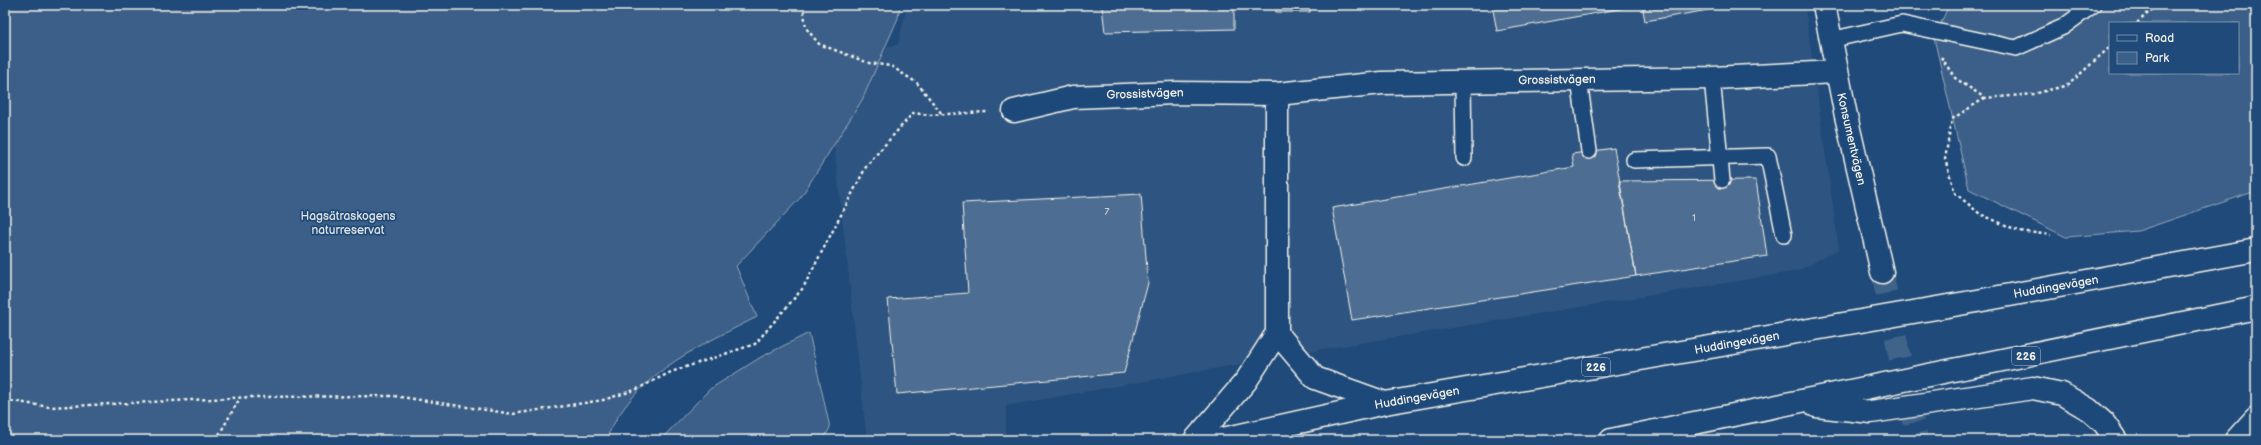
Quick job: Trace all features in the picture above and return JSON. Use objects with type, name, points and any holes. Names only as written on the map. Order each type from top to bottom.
[{"type":"main road","name":"Konsumentvägen","points":[[1824,5],[1830,40],[1882,272]]},
{"type":"main road","name":"Grossistvägen","points":[[1014,111],[1073,97],[1175,93],[1277,94],[1382,83],[1712,78],[1837,72]]},
{"type":"main road","points":[[1195,440],[1246,381],[1277,333],[1277,94]]},
{"type":"main road","name":"Huddingevägen","points":[[1218,440],[1385,403],[1961,304],[2256,250]]},
{"type":"main road","name":"226","points":[[1611,440],[2256,308]]},
{"type":"main road","points":[[1277,333],[1315,378],[1385,403]]},
{"type":"main road","points":[[1795,403],[1871,412],[2033,388],[2062,394],[2088,409],[2104,423],[2116,440]]},
{"type":"main road","points":[[2236,440],[2256,418]]},
{"type":"lane","points":[[1830,40],[1902,24],[2016,48],[2063,27],[2093,5]]},
{"type":"lane","points":[[1712,78],[1722,180]]},
{"type":"lane","points":[[1579,80],[1589,151]]},
{"type":"lane","points":[[1463,82],[1464,158]]},
{"type":"lane","points":[[1634,160],[1768,156],[1784,235]]},
{"type":"path","points":[[803,5],[806,28],[819,44],[870,63],[891,66],[917,83],[943,114]]},
{"type":"path","points":[[2138,22],[2156,5]]},
{"type":"path","points":[[2051,235],[2019,231],[1980,214],[1955,193],[1945,159],[1952,119],[1985,98],[2034,94],[2068,85],[2109,48]]},
{"type":"path","points":[[1937,51],[1955,78],[1985,98]]},
{"type":"path","points":[[5,400],[50,407],[240,398],[394,396],[513,414],[603,400],[635,390],[671,372],[755,344],[803,288],[867,166],[913,113],[943,114],[1014,111]]},
{"type":"path","points":[[216,440],[240,398]]},
{"type":"shaded area","points":[[907,5],[1813,5],[1805,8],[1839,249],[1798,271],[1324,349],[1006,406],[1006,440],[867,440],[824,54],[898,45]]},
{"type":"green space","name":"Hagsätraskogens naturreservat","points":[[5,5],[900,5],[898,18],[862,100],[801,197],[736,266],[757,317],[703,345],[668,366],[637,392],[616,420],[605,440],[5,440]]},
{"type":"green space","points":[[1949,5],[2125,5],[2129,8],[2135,5],[2256,5],[2256,191],[2138,231],[2066,237],[1969,189],[1934,38]]},
{"type":"green space","points":[[809,333],[830,428],[823,440],[660,440],[710,389],[761,357]]},
{"type":"building","points":[[1045,5],[1234,5],[1234,29],[1105,32],[1102,7],[1045,8]]},
{"type":"building","points":[[1275,5],[1311,5],[1310,12],[1276,12]]},
{"type":"building","points":[[1492,5],[1641,5],[1497,31]]},
{"type":"building","points":[[1642,5],[1737,5],[1645,21]]},
{"type":"building","points":[[1614,148],[1636,276],[1352,320],[1332,208],[1574,167],[1572,154]]},
{"type":"building","points":[[1756,180],[1767,256],[1636,276],[1619,181]]},
{"type":"building","points":[[1141,194],[1148,283],[1124,373],[897,394],[888,299],[968,293],[962,203]]},
{"type":"tunnel","points":[[1882,272],[1917,440]]}]
